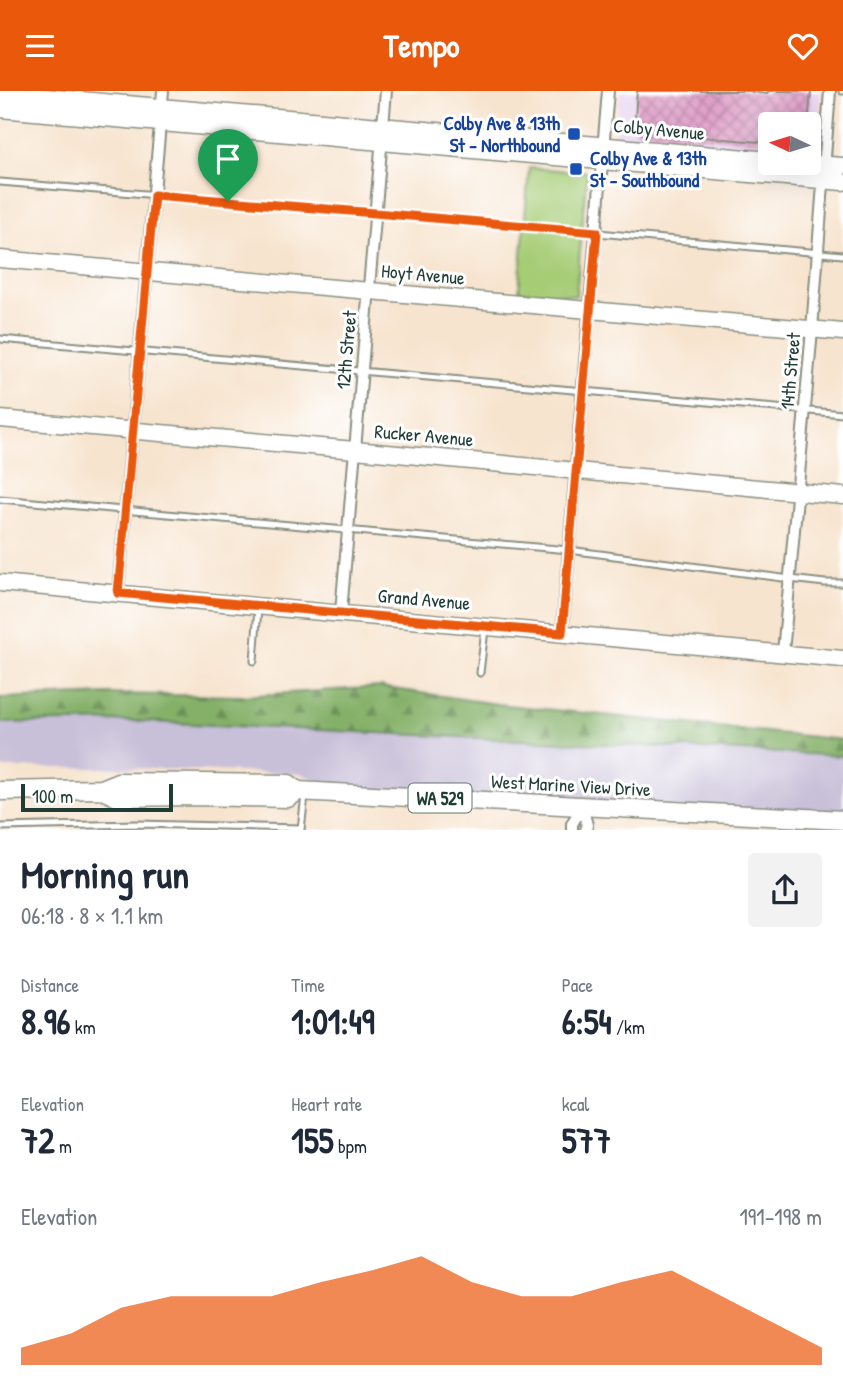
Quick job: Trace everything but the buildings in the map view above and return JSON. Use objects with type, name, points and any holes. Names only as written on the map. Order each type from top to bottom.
[{"type":"main road","name":"West Marine View Drive","points":[[0,791],[101,789],[117,797],[288,798],[301,791],[582,806],[787,824],[843,820]]},
{"type":"street","name":"12th Street","points":[[341,612],[386,91]]},
{"type":"street","points":[[562,633],[608,91]]},
{"type":"street","name":"14th Street","points":[[783,653],[830,91]]},
{"type":"street","name":"Colby Avenue","points":[[0,93],[162,107],[382,134],[823,173],[843,182]]},
{"type":"street","name":"Colby Avenue","points":[[0,109],[162,107]]},
{"type":"street","points":[[118,593],[162,107]]},
{"type":"street","name":"Colby Avenue","points":[[602,153],[758,160]]},
{"type":"street","name":"Colby Avenue","points":[[823,173],[843,166]]},
{"type":"street","name":"Hoyt Avenue","points":[[0,259],[843,332]]},
{"type":"street","name":"Rucker Avenue","points":[[0,418],[843,496]]},
{"type":"street","name":"Grand Avenue","points":[[0,583],[843,659]]},
{"type":"street","points":[[572,830],[572,824],[582,806]]},
{"type":"street","points":[[582,806],[586,830]]},
{"type":"lane","points":[[0,182],[843,255]]},
{"type":"lane","points":[[0,338],[843,414]]},
{"type":"lane","points":[[0,499],[569,550],[790,579],[843,583]]},
{"type":"lane","points":[[254,661],[258,605]]},
{"type":"lane","points":[[480,673],[485,626]]},
{"type":"lane","points":[[0,827],[138,824],[301,829],[301,791]]},
{"type":"shaded area","points":[[620,91],[821,91],[819,112],[758,112],[758,149],[615,136]]},
{"type":"shaded area","points":[[132,721],[843,756],[843,820],[342,793],[302,774],[120,768],[0,768],[0,723]]},
{"type":"green space","points":[[529,168],[587,172],[576,296],[519,291]]},
{"type":"green space","points":[[380,687],[497,704],[843,740],[843,756],[132,721],[0,723],[0,698],[106,694],[242,696]]},
{"type":"place","name":"Colby Ave & 13th St - Northbound","points":[[574,134]]},
{"type":"place","name":"Colby Ave & 13th St - Southbound","points":[[576,169]]},
{"type":"route","points":[[154,195],[228,201],[597,232],[562,633],[118,593],[154,195]]}]
